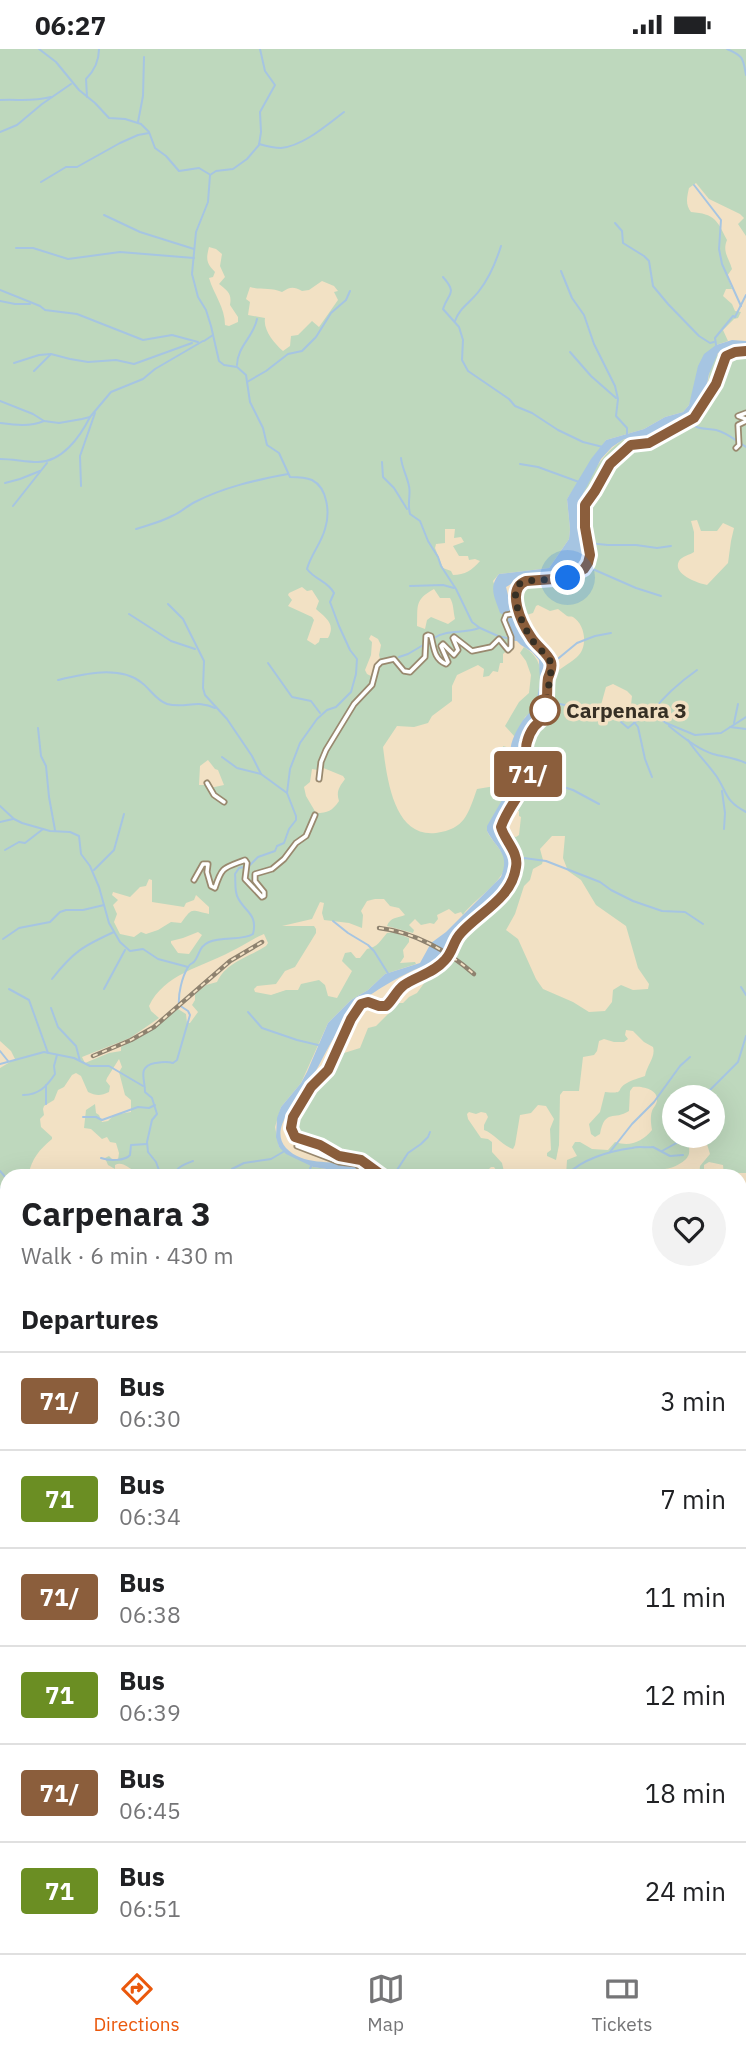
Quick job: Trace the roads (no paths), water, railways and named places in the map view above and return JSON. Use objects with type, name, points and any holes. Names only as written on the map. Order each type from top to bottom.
[{"type":"street","points":[[532,640],[519,612],[517,587],[526,581],[568,578],[584,569],[590,555],[585,527],[585,505],[610,464],[631,445],[649,443],[694,418],[716,384],[726,356],[746,351]]},
{"type":"street","points":[[746,413],[738,416],[746,420]]},
{"type":"street","points":[[736,448],[739,445],[738,425],[746,420]]},
{"type":"street","points":[[320,779],[321,762],[326,750],[354,704],[372,685],[377,666],[381,662],[394,659],[404,671],[410,672],[425,657],[428,635],[431,636],[435,654],[446,664],[448,662],[441,646],[443,644],[454,655],[458,650],[454,637],[472,651],[491,647],[499,639],[508,650],[511,647],[511,637],[504,623],[505,617],[514,614],[552,664],[544,715],[526,744],[529,767],[527,778],[501,827],[517,863],[503,895],[462,932],[445,960],[432,971],[404,985],[386,1006],[368,1002],[361,1004],[347,1025],[328,1070],[311,1087],[293,1117],[291,1123],[295,1137],[320,1145],[339,1156],[361,1160],[373,1169]]},
{"type":"street","points":[[207,783],[214,795],[224,802]]},
{"type":"street","points":[[194,880],[203,864],[208,864],[211,886],[215,888],[216,878],[225,868],[245,860],[245,880],[264,896],[255,881],[256,874],[268,871],[284,859],[296,843],[306,836],[315,815]]},
{"type":"street","points":[[297,1146],[339,1162],[356,1164],[361,1169]]},
{"type":"water","points":[[732,340],[746,341],[746,348],[730,347],[718,353],[709,374],[705,395],[693,415],[647,437],[624,439],[601,459],[583,494],[581,509],[587,549],[582,564],[566,575],[518,580],[506,587],[513,616],[528,641],[550,664],[545,678],[543,712],[539,720],[531,726],[524,743],[527,766],[525,778],[500,827],[514,861],[511,880],[497,897],[464,926],[439,960],[393,981],[360,1003],[335,1036],[281,1128],[280,1135],[286,1148],[300,1158],[352,1165],[360,1169],[313,1167],[286,1154],[279,1147],[276,1137],[277,1118],[281,1107],[307,1072],[328,1023],[351,1000],[368,990],[385,974],[420,963],[431,943],[446,932],[501,877],[504,863],[502,853],[487,831],[487,826],[517,774],[511,746],[520,725],[535,709],[540,682],[539,660],[512,636],[504,615],[500,613],[494,593],[496,579],[499,574],[549,568],[569,539],[567,499],[591,459],[606,440],[644,429],[665,417],[683,412],[689,405],[698,366],[704,354],[716,345]]},
{"type":"waterway","points":[[39,49],[56,62],[79,90],[109,118],[141,124],[149,132],[155,148],[179,171],[199,168],[209,174]]},
{"type":"waterway","points":[[87,97],[86,79],[96,65],[99,49]]},
{"type":"waterway","points":[[249,866],[258,857],[275,851],[277,846],[284,843],[296,820],[287,793],[290,769],[300,743],[317,719],[327,710],[336,707],[351,692],[357,659],[350,650],[330,602],[334,593],[307,569],[327,523],[324,495],[312,480],[290,477],[279,453],[267,445],[263,428],[250,402],[246,375],[237,367],[224,365],[219,361],[211,326],[198,297],[192,274],[196,232],[208,202],[210,175],[216,171],[233,169],[247,159],[259,145],[260,112],[275,85],[265,71],[260,49]]},
{"type":"waterway","points":[[727,49],[742,59],[746,75]]},
{"type":"waterway","points":[[138,122],[143,96],[144,57]]},
{"type":"waterway","points":[[0,132],[17,125],[71,84]]},
{"type":"waterway","points":[[0,100],[51,97]]},
{"type":"waterway","points":[[259,144],[281,148],[298,143],[344,112]]},
{"type":"waterway","points":[[41,182],[66,167],[77,167],[120,143],[149,133]]},
{"type":"waterway","points":[[694,185],[721,220],[719,249],[722,264],[741,306]]},
{"type":"waterway","points":[[104,215],[140,232],[194,249]]},
{"type":"waterway","points":[[615,223],[622,231],[623,243],[649,261],[653,286],[699,336],[710,343],[714,342]]},
{"type":"waterway","points":[[455,321],[459,312],[486,280],[501,246]]},
{"type":"waterway","points":[[16,248],[33,248],[68,259],[120,252],[194,258]]},
{"type":"waterway","points":[[561,271],[572,298],[584,315],[594,344],[615,386],[618,399],[616,416],[627,428],[627,435]]},
{"type":"waterway","points":[[443,277],[451,290],[443,309],[459,327],[463,340],[462,360],[468,371],[515,406],[583,442],[603,447]]},
{"type":"waterway","points":[[0,290],[45,310],[77,314],[143,340],[172,335],[198,342]]},
{"type":"waterway","points":[[247,382],[288,354],[302,351],[316,337],[331,313],[346,300],[350,291]]},
{"type":"waterway","points":[[716,345],[715,338],[733,316],[735,317],[746,295]]},
{"type":"waterway","points":[[0,301],[30,304]]},
{"type":"waterway","points":[[237,365],[257,319]]},
{"type":"waterway","points":[[204,341],[213,335]]},
{"type":"waterway","points":[[0,401],[44,421],[59,423],[90,417],[111,392],[143,379],[203,341]]},
{"type":"waterway","points":[[14,363],[51,354],[88,362],[116,360],[134,364],[192,343]]},
{"type":"waterway","points":[[570,352],[591,376],[616,398]]},
{"type":"waterway","points":[[34,371],[51,354]]},
{"type":"waterway","points":[[81,486],[80,456],[95,413]]},
{"type":"waterway","points":[[0,459],[38,462],[55,458],[75,440],[90,417]]},
{"type":"waterway","points":[[0,423],[28,425],[44,421]]},
{"type":"waterway","points":[[688,422],[698,428],[724,433],[746,447]]},
{"type":"waterway","points":[[401,458],[408,482],[410,514],[420,521],[472,622],[498,636],[516,640]]},
{"type":"waterway","points":[[382,462],[383,477],[394,488],[407,509]]},
{"type":"waterway","points":[[13,506],[47,463]]},
{"type":"waterway","points":[[520,464],[538,467],[579,482]]},
{"type":"waterway","points":[[5,483],[40,471]]},
{"type":"waterway","points":[[136,529],[168,518],[217,492],[288,474]]},
{"type":"waterway","points":[[588,543],[657,548],[671,546]]},
{"type":"waterway","points":[[588,567],[661,596]]},
{"type":"waterway","points":[[410,586],[443,585],[454,588]]},
{"type":"waterway","points":[[168,604],[183,619],[204,661],[205,695],[227,719],[261,774],[287,793]]},
{"type":"waterway","points":[[129,614],[171,641],[195,649]]},
{"type":"waterway","points":[[434,638],[444,633],[479,628]]},
{"type":"waterway","points":[[554,662],[577,643],[611,633]]},
{"type":"waterway","points":[[399,657],[430,641]]},
{"type":"waterway","points":[[268,663],[292,697],[311,701],[320,713]]},
{"type":"waterway","points":[[652,712],[673,689],[697,670]]},
{"type":"waterway","points":[[58,680],[79,675],[123,674],[142,683],[167,704],[202,704],[215,708]]},
{"type":"waterway","points":[[548,704],[587,710],[620,708],[621,722],[628,728],[645,714],[652,713],[666,723],[695,735],[721,733],[746,717]]},
{"type":"waterway","points":[[734,723],[738,704]]},
{"type":"waterway","points":[[634,722],[638,727],[652,777]]},
{"type":"waterway","points":[[669,726],[701,749],[746,763]]},
{"type":"waterway","points":[[730,727],[746,729]]},
{"type":"waterway","points":[[38,728],[55,830]]},
{"type":"waterway","points":[[688,740],[717,777],[730,801],[746,812]]},
{"type":"waterway","points":[[222,757],[237,768],[261,774]]},
{"type":"waterway","points":[[529,776],[573,790],[599,804]]},
{"type":"waterway","points":[[722,791],[724,829]]},
{"type":"waterway","points":[[0,806],[22,823],[79,836],[81,854],[90,866],[109,923],[120,942],[130,951],[143,949],[158,959],[188,967]]},
{"type":"waterway","points":[[94,870],[114,850],[124,814]]},
{"type":"waterway","points":[[0,822],[13,819]]},
{"type":"waterway","points":[[5,850],[19,842],[25,843],[43,829]]},
{"type":"waterway","points":[[516,861],[524,858],[546,861],[600,882],[633,901],[662,911],[685,912],[703,924]]},
{"type":"waterway","points":[[159,1169],[148,1152],[147,1142],[152,1120],[157,1114],[152,1098],[145,1092],[144,1070],[155,1063],[173,1063],[177,1060],[190,1015],[179,1005],[181,986],[188,967],[195,961],[202,947],[214,940],[253,934],[254,922],[238,898],[236,889],[235,874],[239,868],[244,867]]},
{"type":"waterway","points":[[3,939],[19,928],[50,922],[60,912],[104,905]]},
{"type":"waterway","points":[[333,921],[368,945],[389,975]]},
{"type":"waterway","points":[[52,979],[79,951],[114,932]]},
{"type":"waterway","points":[[104,989],[125,950]]},
{"type":"waterway","points":[[741,987],[746,995]]},
{"type":"waterway","points":[[9,989],[29,1000],[48,1053]]},
{"type":"waterway","points":[[51,1008],[58,1027],[76,1046],[80,1061]]},
{"type":"waterway","points":[[248,1012],[262,1028],[318,1045]]},
{"type":"waterway","points":[[715,1085],[738,1062],[746,1036]]},
{"type":"waterway","points":[[0,1051],[8,1061]]},
{"type":"waterway","points":[[0,1064],[44,1052],[74,1058],[90,1066],[109,1066],[143,1086]]},
{"type":"waterway","points":[[23,1095],[38,1092],[49,1082],[55,1074],[57,1055]]},
{"type":"waterway","points":[[610,1152],[690,1057]]},
{"type":"waterway","points":[[46,1085],[46,1104]]},
{"type":"waterway","points":[[83,1117],[102,1120],[138,1107],[149,1108],[155,1105]]},
{"type":"waterway","points":[[398,1169],[408,1153],[421,1144],[430,1132]]},
{"type":"waterway","points":[[101,1158],[124,1158],[130,1155],[131,1145],[147,1144]]},
{"type":"waterway","points":[[574,1169],[605,1154],[637,1147],[653,1147],[670,1156],[683,1155]]},
{"type":"waterway","points":[[662,1151],[667,1148]]},
{"type":"waterway","points":[[232,1169],[244,1163],[271,1159],[283,1152]]},
{"type":"waterway","points":[[178,1169],[193,1161]]},
{"type":"waterway","points":[[310,1169],[312,1164]]},
{"type":"railway","points":[[379,928],[418,938],[453,958],[474,974]]},
{"type":"railway","points":[[93,1056],[154,1027],[230,961],[262,942]]},
{"type":"place","name":"Carpenara 3","points":[[545,710]]}]
